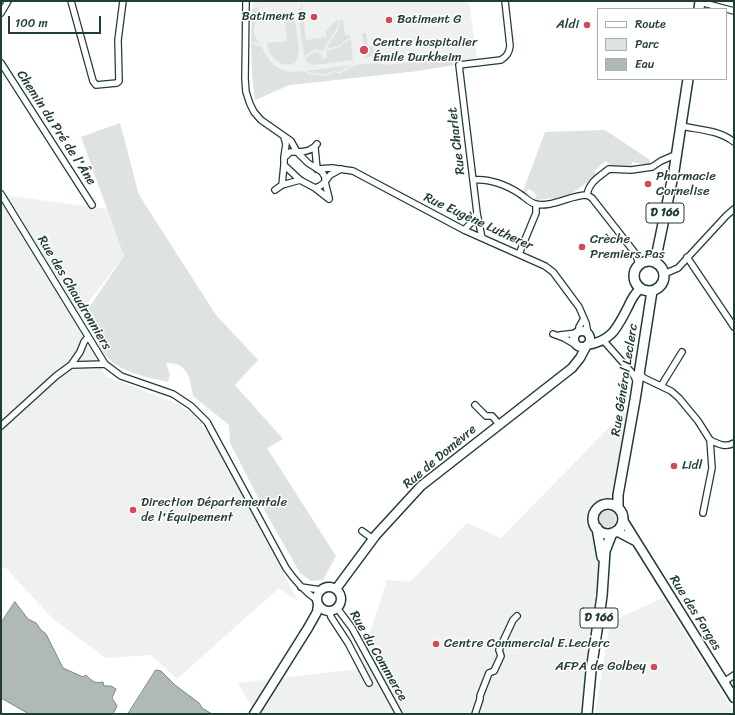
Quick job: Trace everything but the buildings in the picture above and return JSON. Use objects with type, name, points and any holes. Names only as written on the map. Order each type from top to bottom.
[{"type":"main road","name":"D 166","points":[[654,262],[677,154],[688,80]]},
{"type":"main road","points":[[644,262],[654,262],[661,267],[664,274],[664,280],[657,289],[652,291],[640,290],[634,282],[634,272],[639,264],[644,262]]},
{"type":"main road","name":"Rue Général Leclerc","points":[[618,508],[618,495],[638,383],[652,291]]},
{"type":"main road","name":"Rue Général Leclerc","points":[[604,505],[622,473]]},
{"type":"main road","points":[[609,504],[618,508],[621,511],[623,520],[621,525],[614,532],[602,532],[597,528],[593,519],[594,514],[600,507],[609,504]]},
{"type":"main road","name":"D 166","points":[[597,528],[603,564]]},
{"type":"main road","name":"D 166","points":[[587,714],[591,672],[602,596],[603,564],[605,551],[614,532]]},
{"type":"main road","name":"D 166","points":[[582,714],[591,672]]},
{"type":"street","points":[[1,13],[8,1]]},
{"type":"street","points":[[71,1],[93,81],[96,85],[108,85],[119,81],[118,40],[123,1]]},
{"type":"street","points":[[246,1],[245,79],[246,92],[254,112],[261,120],[291,141],[297,152],[322,172],[325,177],[330,199],[315,188],[300,180],[284,165]]},
{"type":"street","name":"Rue Charlet","points":[[482,238],[477,213],[459,66],[501,60],[509,53],[510,46],[505,1]]},
{"type":"street","points":[[699,4],[719,8]]},
{"type":"street","name":"Chemin du Pré de l'Âne","points":[[1,63],[92,205]]},
{"type":"street","points":[[681,126],[715,132],[724,135],[734,142]]},
{"type":"street","points":[[282,185],[286,144],[284,136]]},
{"type":"street","points":[[284,158],[288,153],[305,152],[316,146],[317,169]]},
{"type":"street","points":[[587,195],[591,184],[609,169],[631,170],[652,168],[661,161],[677,154]]},
{"type":"street","name":"Rue Eugène Lutherer","points":[[317,169],[332,168],[353,171],[464,230],[538,262],[553,272],[579,307],[583,320],[586,323],[588,334]]},
{"type":"street","points":[[315,188],[325,182],[330,175],[341,169]]},
{"type":"street","points":[[275,190],[282,185],[300,180]]},
{"type":"street","points":[[473,180],[494,182],[508,186],[536,204],[555,202],[573,196],[587,195],[592,198],[635,253],[639,264]]},
{"type":"street","name":"Rue des Chaudronniers","points":[[1,194],[105,364],[121,376],[173,394],[191,406],[207,422],[286,568],[293,579],[318,602]]},
{"type":"street","points":[[519,254],[536,213],[536,204]]},
{"type":"street","points":[[664,274],[678,268],[734,209]]},
{"type":"street","points":[[464,230],[472,222],[477,213]]},
{"type":"street","points":[[687,257],[734,327]]},
{"type":"street","points":[[638,383],[633,374],[604,339],[584,332],[555,335],[581,347],[604,339],[618,326],[631,300],[640,290]]},
{"type":"street","points":[[577,362],[576,345],[574,339],[583,320]]},
{"type":"street","points":[[587,345],[590,338],[588,334]]},
{"type":"street","points":[[1,426],[56,376],[71,365],[88,337]]},
{"type":"street","name":"Rue de Domèvre","points":[[336,589],[373,539],[421,486],[572,368],[587,345]]},
{"type":"street","points":[[661,386],[682,352]]},
{"type":"street","points":[[71,365],[105,364]]},
{"type":"street","points":[[639,373],[644,378],[671,391],[679,398],[698,421],[710,440],[712,468],[703,513]]},
{"type":"street","points":[[475,405],[486,416],[492,416],[499,424]]},
{"type":"street","points":[[710,440],[728,446],[734,443]]},
{"type":"street","name":"Rue des Forges","points":[[623,520],[734,698]]},
{"type":"street","points":[[362,531],[373,539]]},
{"type":"street","name":"Rue des Forges","points":[[614,532],[635,541]]},
{"type":"street","points":[[301,587],[321,590],[328,587],[336,589],[340,593],[342,599],[337,608],[328,611],[308,628]]},
{"type":"street","points":[[254,714],[308,628],[316,612],[318,602],[317,596],[321,590]]},
{"type":"street","points":[[318,602],[328,611],[348,643],[369,683]]},
{"type":"street","name":"Rue du Commerce","points":[[337,608],[355,634],[398,714]]},
{"type":"street","points":[[475,714],[480,696],[490,673],[494,671],[501,656],[499,650],[513,620],[517,616]]},
{"type":"street","points":[[724,682],[734,675]]},
{"type":"shaded area","name":"Centre hospitalier Émile Durkheim","points":[[253,1],[469,1],[477,59],[452,62],[417,71],[289,85],[255,100],[252,74]]},
{"type":"shaded area","points":[[1,191],[3,195],[107,209],[124,256],[80,313],[105,376],[179,404],[197,419],[213,439],[298,601],[279,588],[177,679],[151,655],[106,658],[54,620],[5,567],[1,569]]},
{"type":"shaded area","points":[[624,412],[638,414],[629,468],[610,549],[607,597],[591,714],[256,714],[238,683],[358,669],[387,580],[410,582],[467,523],[501,538]]},
{"type":"shaded area","name":"AFPA de Golbey","points":[[663,598],[734,714],[595,714],[610,622]]},
{"type":"green space","points":[[302,4],[306,40],[327,37],[326,31],[334,22],[339,21],[336,30],[322,51],[316,49],[304,56],[298,12]]},
{"type":"green space","points":[[258,7],[259,18],[256,22],[254,32],[256,39],[261,45],[251,42],[252,9]]},
{"type":"green space","points":[[294,14],[299,51],[295,63],[285,64],[273,58],[267,45],[268,43],[287,41],[284,15]]},
{"type":"green space","points":[[340,19],[343,19],[345,35],[350,35],[350,38],[339,46],[326,49],[338,30]]},
{"type":"green space","points":[[362,33],[366,33],[368,47],[373,46],[374,53],[365,59]]},
{"type":"green space","points":[[351,40],[353,60],[313,65],[308,63],[305,58],[318,51],[321,54],[322,59],[327,58],[326,51],[340,47],[345,42]]},
{"type":"green space","points":[[251,43],[262,47],[269,60],[278,68],[297,72],[305,71],[308,74],[326,76],[334,72],[340,74],[345,70],[345,72],[347,72],[347,69],[356,65],[375,63],[389,65],[446,58],[452,60],[455,65],[417,71],[289,85],[255,100]]},
{"type":"green space","points":[[354,65],[345,68],[340,72],[333,71],[326,74],[310,73],[307,71]]},
{"type":"green space","points":[[120,123],[139,195],[216,315],[258,360],[235,385],[283,439],[267,448],[336,556],[323,580],[311,581],[300,573],[267,515],[230,443],[229,425],[193,396],[191,383],[187,372],[179,365],[166,363],[170,374],[168,382],[135,374],[119,367],[103,352],[84,315],[124,256],[81,137]]},
{"type":"green space","points":[[605,130],[650,160],[650,165],[632,162],[631,168],[612,167],[606,161],[594,171],[597,175],[574,192],[557,198],[534,200],[537,195],[529,189],[525,193],[523,191],[545,132]]},
{"type":"green space","points":[[604,511],[610,511],[615,516],[613,525],[610,527],[604,527],[599,522],[599,516]]},
{"type":"water","points":[[15,602],[28,619],[36,623],[46,634],[63,668],[83,677],[86,675],[94,682],[103,682],[104,686],[111,686],[116,689],[112,698],[117,706],[113,714],[29,714],[1,698],[1,623]]},
{"type":"water","points":[[156,670],[161,671],[175,685],[199,703],[202,708],[212,714],[128,714]]},
{"type":"place","name":"Batiment B","points":[[314,17]]},
{"type":"place","name":"Batiment G","points":[[389,20]]},
{"type":"place","name":"Aldi","points":[[587,25]]},
{"type":"place","name":"Centre hospitalier Émile Durkheim","points":[[364,50]]},
{"type":"place","name":"Pharmacie Cornelise","points":[[648,184]]},
{"type":"place","name":"Crèche Premiers Pas","points":[[582,247]]},
{"type":"place","name":"Lidl","points":[[674,466]]},
{"type":"place","name":"Direction Départementale de l'Équipement","points":[[133,510]]},
{"type":"place","name":"Centre Commercial E.Leclerc","points":[[436,644]]},
{"type":"place","name":"AFPA de Golbey","points":[[654,667]]}]
